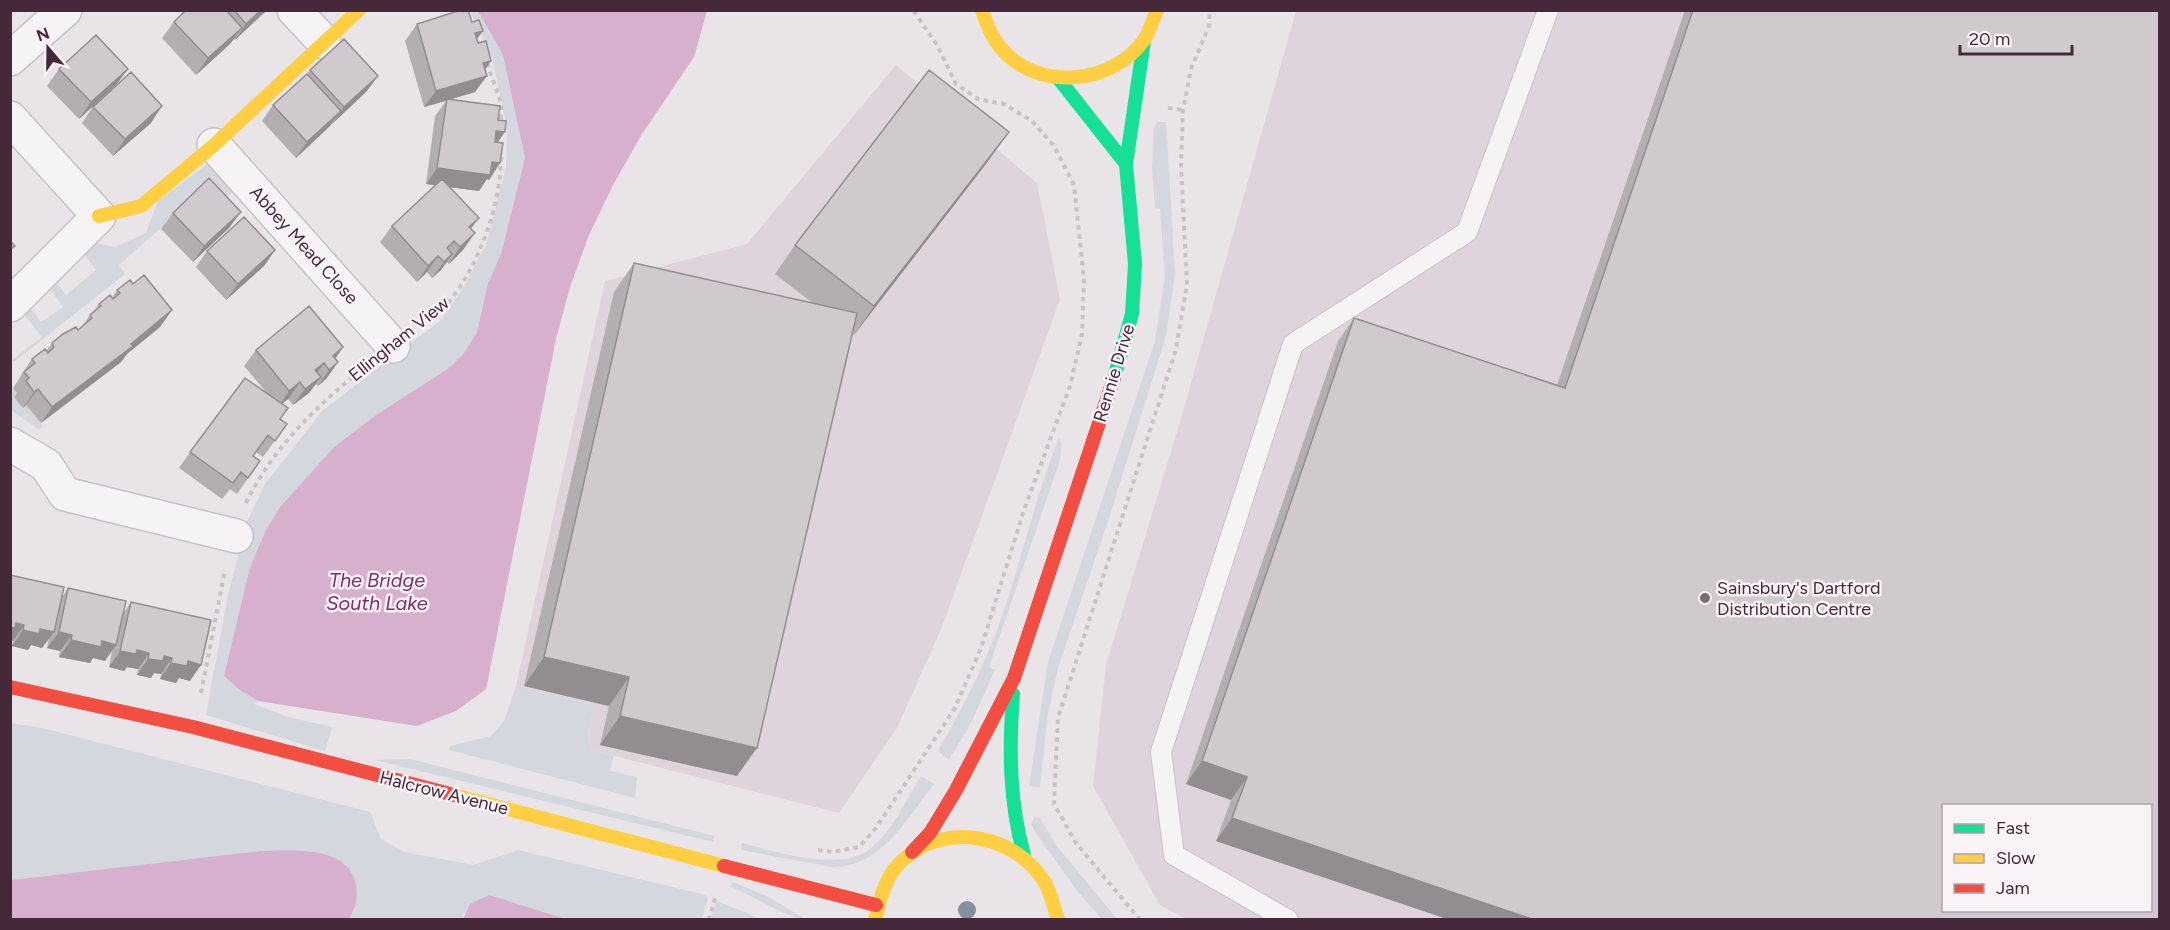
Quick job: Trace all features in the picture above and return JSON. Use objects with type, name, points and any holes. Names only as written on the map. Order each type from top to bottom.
[{"type":"street","points":[[10,59],[65,10]]},
{"type":"street","points":[[294,10],[324,42]]},
{"type":"street","points":[[10,305],[99,216],[141,206],[214,145],[359,10]]},
{"type":"street","points":[[982,10],[992,36],[1004,52],[1029,70],[1058,78],[1092,77],[1119,64],[1144,41],[1157,10]]},
{"type":"street","name":"Rennie Drive","points":[[875,920],[876,905],[889,876],[930,833],[956,790],[1014,678],[1119,363],[1132,314],[1136,264],[1126,164],[1144,41]]},
{"type":"street","points":[[1058,78],[1126,164]]},
{"type":"street","points":[[10,118],[99,216]]},
{"type":"street","name":"Abbey Mead Close","points":[[214,145],[393,346]]},
{"type":"street","points":[[10,444],[46,465],[65,494],[236,536]]},
{"type":"street","name":"Rennie Drive","points":[[1014,678],[1009,741],[1010,798],[1024,855]]},
{"type":"street","name":"Halcrow Avenue","points":[[10,687],[193,727],[876,905]]},
{"type":"street","name":"Rennie Drive","points":[[912,852],[938,839],[968,835],[998,840],[1024,855],[1042,875],[1063,916]]},
{"type":"lane","points":[[964,10],[992,36]]},
{"type":"lane","points":[[1288,920],[1174,855],[1161,752],[1293,344],[1467,232],[1548,10]]},
{"type":"path","points":[[810,849],[832,852],[859,847],[876,828],[955,708],[981,648],[1024,510],[1070,386],[1082,334],[1084,280],[1074,184],[1054,146],[1032,121],[1004,104],[978,99],[956,84],[938,45],[913,10]]},
{"type":"path","points":[[484,54],[501,103],[501,135]]},
{"type":"path","name":"Ellingham View","points":[[334,392],[448,303],[484,243],[501,177],[501,145]]},
{"type":"path","points":[[1054,804],[1076,843],[1140,920]]},
{"type":"path","points":[[709,920],[717,892]]},
{"type":"shaded area","points":[[470,11],[478,11],[503,55],[525,158],[501,254],[488,283],[477,332],[464,353],[449,368],[376,415],[334,447],[280,507],[266,530],[250,567],[224,676],[241,691],[258,701],[254,704],[288,717],[332,727],[325,751],[206,715],[228,595],[247,522],[265,484],[323,410],[441,320],[464,287],[486,245],[506,167],[507,127],[492,58]]},
{"type":"shaded area","name":"Sainsbury's Dartford Distribution Centre","points":[[1296,11],[2159,11],[2159,919],[1186,919],[1160,905],[1093,786],[1106,665],[1180,422]]},
{"type":"shaded area","points":[[896,65],[1037,183],[1060,299],[942,627],[897,728],[839,813],[591,750],[588,735],[594,705],[516,686],[605,281],[747,244]]},
{"type":"shaded area","points":[[1157,122],[1166,122],[1175,274],[1166,336],[1108,521],[1058,668],[1048,713],[1040,787],[1029,786],[1048,662],[1155,341],[1165,277],[1160,209],[1155,208],[1152,169],[1154,127]]},
{"type":"shaded area","points":[[211,161],[237,189],[214,208],[198,195],[119,265],[125,274],[14,362],[12,360],[42,337],[24,314],[31,309],[41,322],[63,307],[46,284],[53,279],[66,295],[96,270],[78,245],[85,241],[115,247],[146,233],[158,201]]},
{"type":"shaded area","points":[[10,385],[18,394],[15,397],[22,407],[26,405],[43,426],[39,430],[11,410]]},
{"type":"shaded area","points":[[1059,438],[1062,446],[1059,463],[989,667],[995,670],[971,723],[949,760],[938,751],[971,690],[992,643]]},
{"type":"shaded area","points":[[516,686],[594,705],[588,735],[591,750],[614,756],[610,771],[637,777],[635,798],[449,750],[450,746],[491,736],[504,721]]},
{"type":"shaded area","points":[[10,723],[42,728],[370,812],[381,839],[405,852],[473,865],[518,850],[708,897],[702,919],[566,919],[489,895],[463,914],[463,919],[348,919],[355,909],[345,865],[333,857],[306,851],[260,851],[11,880]]},
{"type":"shaded area","points":[[410,759],[714,836],[713,842],[375,760]]},
{"type":"shaded area","points":[[921,776],[934,784],[891,839],[864,859],[849,865],[832,867],[741,850],[742,843],[790,855],[826,860],[859,855],[871,848],[886,833]]},
{"type":"shaded area","points":[[1034,817],[1040,818],[1056,845],[1117,919],[1102,919],[1078,892],[1036,833],[1031,824]]},
{"type":"shaded area","points":[[733,882],[769,897],[805,919],[779,911],[731,887]]},
{"type":"shaded area","points":[[717,901],[761,919],[710,919]]},
{"type":"water","name":"The Bridge South Lake","points":[[478,11],[707,11],[694,57],[642,134],[613,185],[589,235],[570,287],[556,339],[486,689],[456,711],[417,726],[258,701],[241,691],[224,676],[250,567],[266,530],[280,507],[334,447],[376,415],[449,368],[464,353],[477,332],[488,283],[501,254],[525,158],[503,55]]},
{"type":"water","points":[[260,851],[317,853],[342,862],[351,872],[357,890],[356,903],[348,920],[11,919],[11,880]]},
{"type":"water","points":[[489,895],[566,919],[463,919],[470,904]]},
{"type":"building","points":[[186,10],[226,10],[242,28],[208,58],[174,22]]},
{"type":"building","points":[[234,10],[261,10],[246,24]]},
{"type":"building","points":[[461,10],[468,10],[472,22],[479,20],[483,31],[475,33],[478,43],[486,41],[491,61],[483,63],[487,76],[436,91],[417,24]]},
{"type":"building","name":"Sainsbury's Dartford Distribution Centre","points":[[1693,10],[2160,10],[2160,920],[1535,920],[1232,818],[1247,777],[1202,761],[1354,318],[1565,388]]},
{"type":"building","points":[[96,35],[128,69],[91,102],[59,69]]},
{"type":"building","points":[[344,39],[378,76],[344,107],[310,70]]},
{"type":"building","points":[[929,70],[1009,132],[874,306],[795,245]]},
{"type":"building","points":[[131,72],[162,106],[125,139],[93,107]]},
{"type":"building","points":[[307,74],[341,111],[307,142],[273,105]]},
{"type":"building","points":[[447,99],[500,106],[498,120],[506,121],[505,132],[496,131],[495,142],[503,143],[500,163],[492,162],[490,175],[437,168]]},
{"type":"building","points":[[209,178],[241,212],[204,246],[173,213]]},
{"type":"building","points":[[442,179],[479,218],[469,227],[475,233],[460,247],[454,241],[447,248],[452,254],[444,262],[438,256],[428,266],[392,226]]},
{"type":"building","points":[[244,217],[275,250],[238,284],[207,251]]},
{"type":"building","points":[[634,263],[857,313],[757,748],[620,716],[629,677],[544,657]]},
{"type":"building","points":[[144,275],[172,310],[131,344],[133,346],[52,407],[38,389],[34,392],[26,381],[29,378],[24,372],[35,363],[32,359],[45,349],[48,353],[54,347],[52,343],[76,327],[78,330],[92,318],[90,315],[110,295],[113,299],[120,293],[117,290],[130,280],[133,284]]},
{"type":"building","points":[[309,306],[343,347],[333,356],[338,362],[329,370],[324,363],[315,370],[321,377],[305,389],[300,382],[289,391],[256,350]]},
{"type":"building","points":[[245,378],[288,408],[280,419],[287,424],[275,441],[268,435],[253,456],[260,461],[248,478],[241,472],[233,483],[190,452]]},
{"type":"building","points":[[10,575],[64,587],[54,632],[40,629],[39,634],[23,630],[24,625],[16,623],[15,628],[10,627]]},
{"type":"building","points":[[68,588],[126,601],[116,645],[102,641],[101,647],[71,640],[72,635],[59,632]]},
{"type":"building","points":[[131,602],[211,620],[201,665],[188,661],[187,666],[171,663],[172,658],[164,656],[163,661],[148,659],[149,653],[137,650],[136,654],[120,651]]},
{"type":"traffic: fast","points":[[1126,164],[1144,41]]},
{"type":"traffic: fast","points":[[1058,78],[1126,164],[1135,264],[1132,314],[1114,378]]},
{"type":"traffic: fast","points":[[1013,694],[1011,775],[1015,815],[1024,855]]},
{"type":"traffic: slow","points":[[99,216],[141,206],[214,145],[359,10]]},
{"type":"traffic: slow","points":[[982,10],[994,38],[1015,61],[1033,71],[1053,76],[1074,77],[1094,74],[1130,55],[1146,37],[1157,10]]},
{"type":"traffic: slow","points":[[454,795],[724,866]]},
{"type":"traffic: slow","points":[[875,920],[879,903],[892,872],[904,859],[921,847],[940,840],[959,837],[979,838],[998,844],[1016,853],[1031,865],[1046,885],[1058,920]]},
{"type":"traffic: jam","points":[[912,852],[930,833],[956,790],[1014,678],[1114,378]]},
{"type":"traffic: jam","points":[[10,687],[193,727],[454,795]]},
{"type":"traffic: jam","points":[[724,866],[876,905]]},
{"type":"place","name":"Sainsbury's Dartford Distribution Centre","points":[[1705,598]]}]
